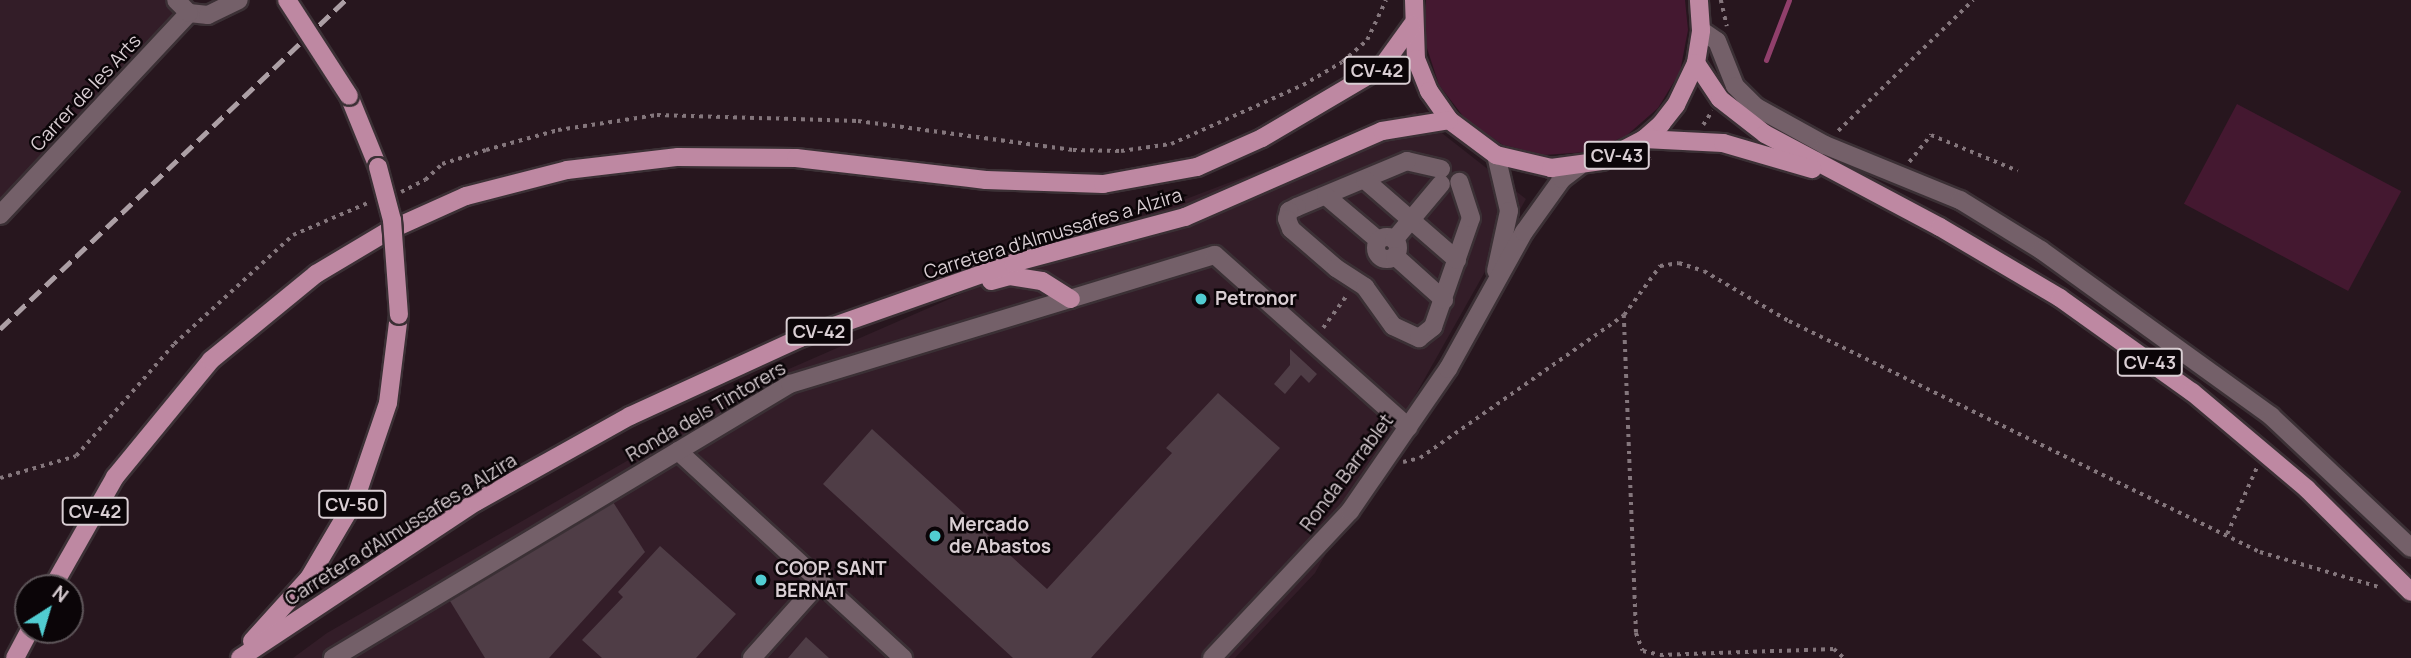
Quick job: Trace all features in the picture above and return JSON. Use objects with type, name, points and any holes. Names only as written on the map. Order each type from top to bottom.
[{"type":"main road","name":"CV-50","points":[[234,658],[309,578],[355,500],[388,403],[399,316],[392,220],[378,167],[349,96],[287,0]]},
{"type":"main road","name":"CV-43","points":[[1414,0],[1412,25],[1416,59],[1429,92],[1449,120],[1496,155],[1523,164],[1579,166],[1602,161],[1644,139],[1676,105],[1696,63],[1701,30],[1699,0]]},
{"type":"main road","name":"CV-42","points":[[60,574],[115,477],[211,360],[316,274],[388,231],[466,196],[567,170],[678,157],[796,158],[986,180],[1104,184],[1197,167],[1262,138],[1381,68],[1412,25]]},
{"type":"main road","name":"CV-43","points":[[1696,63],[1720,99],[1765,134],[1940,227],[2060,298],[2192,392],[2264,453],[2411,592]]},
{"type":"main road","name":"Carretera d'Almussafes a Alzira","points":[[240,658],[476,502],[630,416],[800,338],[1013,263],[1185,216],[1382,131],[1449,120]]},
{"type":"main road","name":"CV-43","points":[[1644,139],[1694,140],[1769,155],[1853,183]]},
{"type":"main road","points":[[800,338],[1010,276],[1042,281],[1071,299]]},
{"type":"street","points":[[176,0],[190,13],[208,15],[239,0]]},
{"type":"street","name":"Carrer de les Arts","points":[[0,215],[190,13]]},
{"type":"street","points":[[1701,30],[1717,41],[1735,86],[1756,107],[1825,145],[1897,177],[1959,200],[2155,329],[2271,416],[2411,548]]},
{"type":"street","points":[[1492,293],[1509,211],[1496,155]]},
{"type":"street","points":[[1407,161],[1447,178],[1471,218],[1433,327],[1419,338],[1393,326],[1357,281],[1336,268],[1291,229],[1287,219],[1289,211],[1407,161]]},
{"type":"street","name":"Ronda Barrablet","points":[[1212,658],[1299,570],[1379,469],[1492,293],[1524,232],[1562,179],[1579,166]]},
{"type":"street","points":[[1357,281],[1447,178]]},
{"type":"street","points":[[1365,180],[1457,260]]},
{"type":"street","points":[[1326,196],[1444,300]]},
{"type":"street","name":"Ronda dels Tintorers","points":[[334,658],[790,384],[1215,254],[1312,340]]},
{"type":"street","points":[[1312,340],[1408,427]]},
{"type":"street","points":[[678,451],[903,658]]},
{"type":"street","points":[[752,658],[820,582]]},
{"type":"path","points":[[389,196],[414,187],[442,164],[486,150],[558,130],[657,115],[858,121],[1073,150],[1121,151],[1171,144],[1331,69],[1367,40],[1386,0]]},
{"type":"path","points":[[1721,0],[1728,29]]},
{"type":"path","points":[[1825,145],[1972,0]]},
{"type":"path","points":[[1694,140],[1720,99]]},
{"type":"path","points":[[1897,177],[1931,135],[2018,171]]},
{"type":"path","points":[[1628,169],[1657,156]]},
{"type":"path","points":[[0,478],[76,456],[174,344],[293,236],[377,200]]},
{"type":"path","points":[[1379,469],[1420,458],[1624,315],[1660,266],[1679,263],[1704,271],[1789,321],[2260,552],[2390,590]]},
{"type":"path","points":[[1312,340],[1357,281]]},
{"type":"path","points":[[1624,315],[1636,633],[1643,651],[1660,655],[1834,649],[1844,658]]},
{"type":"path","points":[[2227,534],[2264,453]]},
{"type":"shaded area","points":[[0,0],[176,0],[189,13],[0,215]]},
{"type":"shaded area","points":[[1426,0],[1685,0],[1688,30],[1680,72],[1658,108],[1626,136],[1587,152],[1544,155],[1503,145],[1466,120],[1439,85],[1425,42]]},
{"type":"shaded area","points":[[2237,104],[2401,191],[2348,291],[2184,204]]},
{"type":"shaded area","points":[[1415,112],[1526,199],[1315,573],[1235,658],[293,658],[327,633],[782,372],[1123,223]]},
{"type":"building","points":[[1290,349],[1317,374],[1309,383],[1301,375],[1285,394],[1274,384],[1290,365]]},
{"type":"building","name":"Mercado de Abastos","points":[[1218,393],[1280,448],[1091,658],[1013,658],[823,484],[872,429],[1047,589],[1172,453],[1166,448]]},
{"type":"building","points":[[613,502],[645,552],[549,658],[485,658],[450,601]]},
{"type":"building","points":[[660,546],[736,614],[696,658],[602,658],[582,640],[623,597],[618,592]]},
{"type":"building","points":[[806,637],[829,658],[788,658]]},
{"type":"waterway","points":[[1766,60],[1789,0]]},
{"type":"railway","points":[[0,329],[345,0]]},
{"type":"place","name":"Petronor","points":[[1201,299]]},
{"type":"place","name":"Mercado de Abastos","points":[[935,536]]},
{"type":"place","name":"COOP. SANT BERNAT","points":[[761,580]]}]
